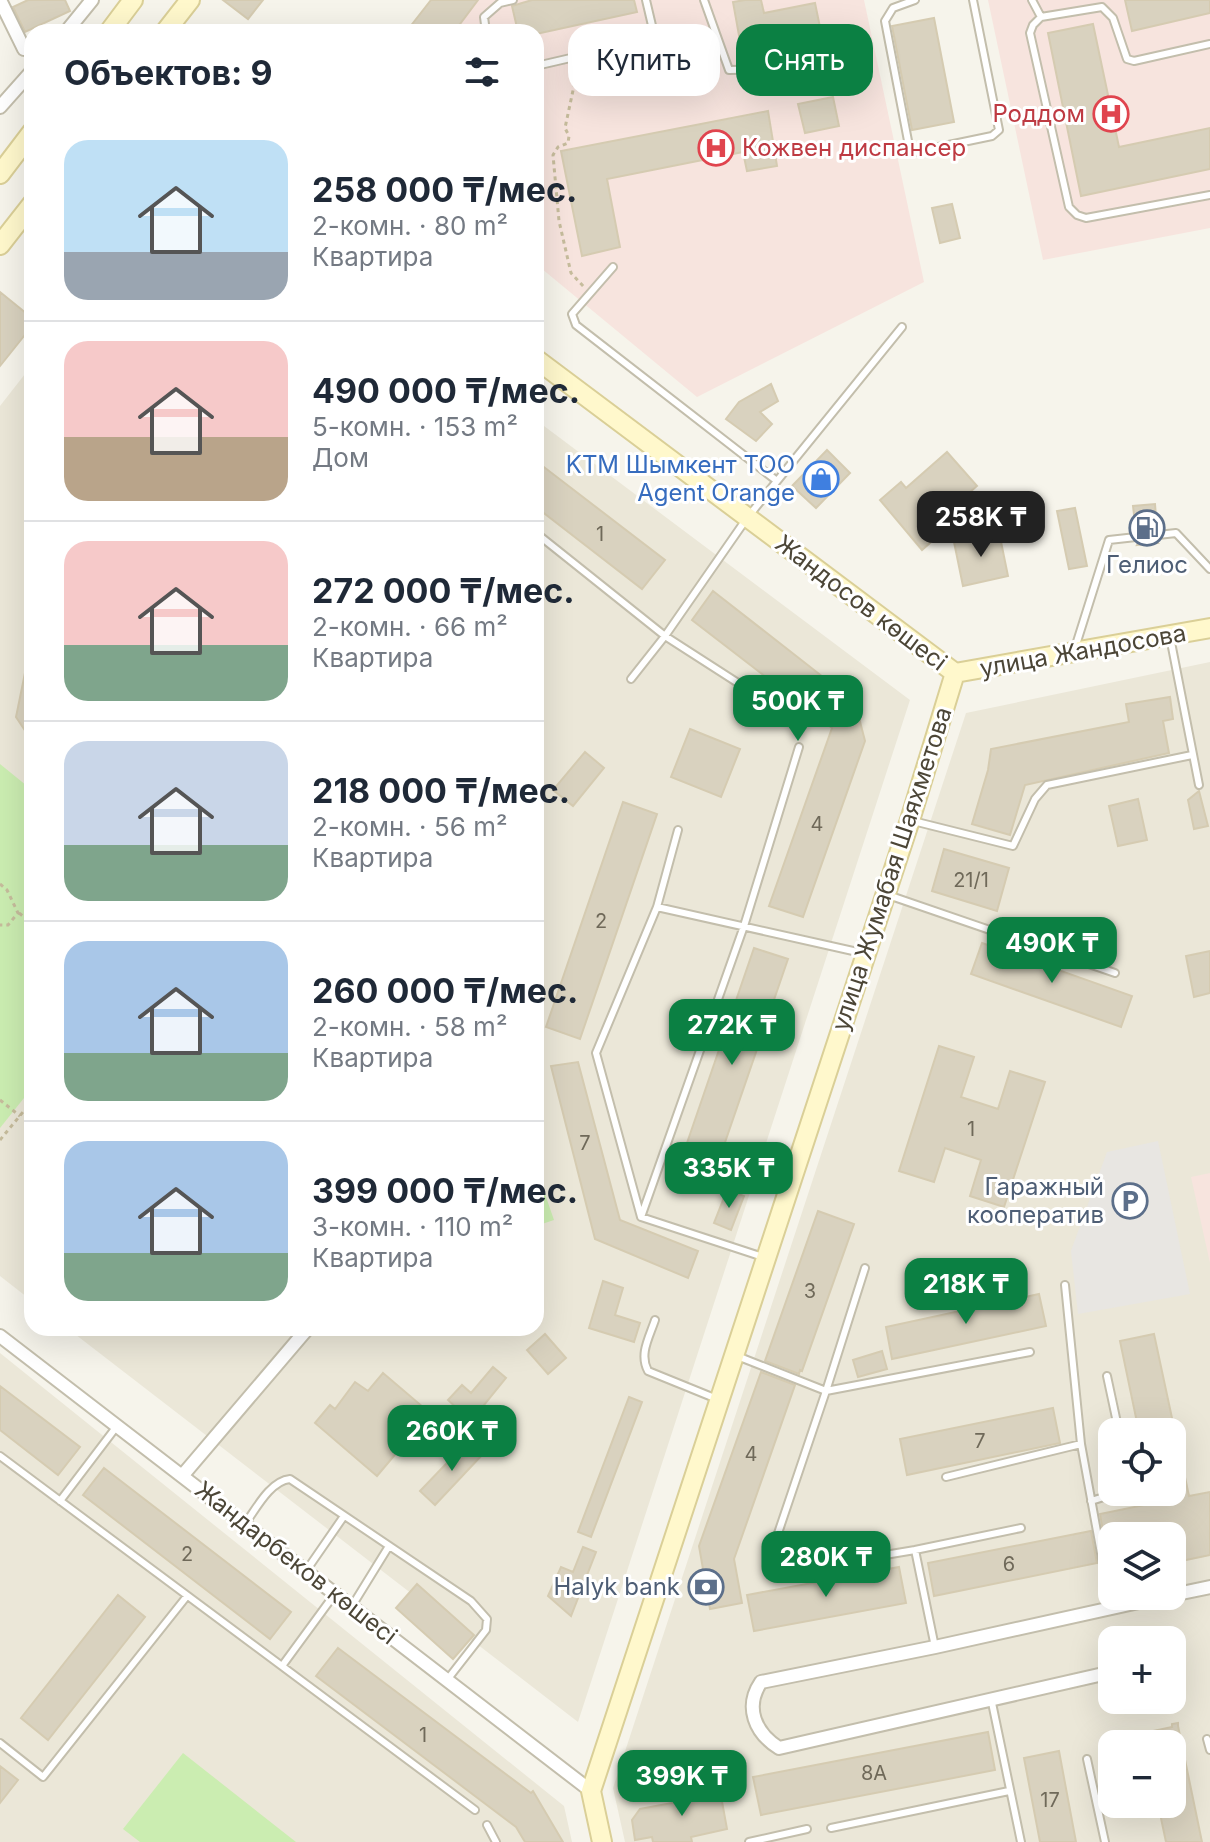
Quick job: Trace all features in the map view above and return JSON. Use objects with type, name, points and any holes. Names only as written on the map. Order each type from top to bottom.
[{"type":"street","points":[[0,0],[24,49]]},
{"type":"street","points":[[72,24],[92,0]]},
{"type":"street","points":[[115,24],[133,0]]},
{"type":"street","points":[[171,24],[190,0]]},
{"type":"street","points":[[0,107],[24,80]]},
{"type":"street","points":[[0,174],[24,142]]},
{"type":"street","points":[[0,245],[24,214]]},
{"type":"street","name":"Жандосов көшесі","points":[[544,365],[955,673]]},
{"type":"street","name":"улица Жандосова","points":[[955,673],[1210,628]]},
{"type":"street","name":"улица Жумабая Шаяхметова","points":[[591,1791],[910,820],[955,673]]},
{"type":"street","name":"Жандарбеков көшесі","points":[[0,1336],[591,1791]]},
{"type":"street","points":[[182,1476],[301,1336]]},
{"type":"street","points":[[1186,1592],[1210,1587]]},
{"type":"street","points":[[1098,1675],[779,1748],[765,1739],[751,1707],[753,1693],[761,1682],[1102,1610]]},
{"type":"street","points":[[591,1791],[602,1842]]},
{"type":"lane","points":[[485,24],[484,17],[500,3],[513,0]]},
{"type":"lane","points":[[646,0],[652,24]]},
{"type":"lane","points":[[704,0],[729,70],[736,70]]},
{"type":"lane","points":[[915,0],[893,8],[885,21],[909,146],[915,152],[992,136],[999,130],[973,0]]},
{"type":"lane","points":[[1032,0],[1041,17]]},
{"type":"lane","points":[[1210,44],[1134,61],[1127,59],[1113,18],[1102,7],[1041,17],[1030,33],[1069,207],[1077,215],[1086,218],[1210,195]]},
{"type":"lane","points":[[544,64],[568,59]]},
{"type":"lane","points":[[613,267],[572,314],[576,325],[777,481]]},
{"type":"lane","points":[[631,679],[665,636],[747,518],[902,327]]},
{"type":"lane","points":[[1158,535],[1176,533],[1210,569]]},
{"type":"lane","points":[[1074,654],[1109,540],[1136,537]]},
{"type":"lane","points":[[544,539],[665,636],[797,721]]},
{"type":"lane","points":[[1170,637],[1199,785]]},
{"type":"lane","points":[[641,1217],[744,926],[799,747]]},
{"type":"lane","points":[[910,820],[1013,846],[1035,799],[1047,785],[1192,755]]},
{"type":"lane","points":[[641,1217],[596,1053],[657,907],[678,830]]},
{"type":"lane","points":[[884,894],[1115,973]]},
{"type":"lane","points":[[657,907],[865,954]]},
{"type":"lane","points":[[641,1217],[765,1257]]},
{"type":"lane","points":[[865,1268],[772,1551],[777,1567],[783,1572],[1021,1528]]},
{"type":"lane","points":[[1065,1285],[1081,1444],[1098,1538]]},
{"type":"lane","points":[[655,1320],[643,1353],[648,1371],[719,1400]]},
{"type":"lane","points":[[734,1355],[826,1391],[1030,1352]]},
{"type":"lane","points":[[1107,1376],[1116,1418]]},
{"type":"lane","points":[[60,1501],[117,1426]]},
{"type":"lane","points":[[946,1477],[1081,1444]]},
{"type":"lane","points":[[0,1456],[475,1810]]},
{"type":"lane","points":[[245,1524],[274,1485],[290,1479],[471,1601],[487,1619],[486,1630],[447,1680]]},
{"type":"lane","points":[[1091,1501],[1098,1499]]},
{"type":"lane","points":[[306,1571],[344,1516]]},
{"type":"lane","points":[[352,1606],[389,1546]]},
{"type":"lane","points":[[915,1550],[935,1647]]},
{"type":"lane","points":[[282,1666],[335,1594]]},
{"type":"lane","points":[[0,1743],[43,1777],[187,1596]]},
{"type":"lane","points":[[991,1698],[1021,1842]]},
{"type":"lane","points":[[1207,1739],[1210,1750]]},
{"type":"lane","points":[[1087,1759],[1105,1842]]},
{"type":"lane","points":[[831,1828],[1009,1791]]},
{"type":"lane","points":[[487,1825],[496,1842]]},
{"type":"lane","points":[[749,1842],[807,1829]]},
{"type":"path","points":[[572,96],[565,128],[568,143],[558,147],[553,155],[559,221],[571,273],[589,293]]},
{"type":"path","points":[[0,884],[24,917]]},
{"type":"path","points":[[0,925],[8,925],[18,913]]},
{"type":"path","points":[[0,1100],[20,1116]]},
{"type":"path","points":[[0,1140],[24,1111]]},
{"type":"shaded area","name":"Кожвен диспансер","points":[[459,0],[864,0],[869,24],[736,24],[736,96],[873,96],[873,42],[924,282],[697,397],[544,271],[544,24],[442,24]]},
{"type":"shaded area","name":"Роддом","points":[[988,0],[1210,0],[1210,228],[1043,260]]},
{"type":"shaded area","points":[[24,375],[24,1295],[0,1276],[0,406]]},
{"type":"shaded area","points":[[544,426],[910,700],[578,1722],[77,1336],[544,1336]]},
{"type":"shaded area","points":[[1210,662],[1210,1842],[625,1842],[613,1788],[966,713]]},
{"type":"shaded area","name":"Гаражный кооператив","points":[[1158,1141],[1190,1294],[1078,1314],[1071,1251],[1107,1152]]},
{"type":"shaded area","points":[[1210,1173],[1210,1263],[1191,1177]]},
{"type":"shaded area","points":[[0,1353],[564,1806],[572,1842],[0,1842]]},
{"type":"green space","points":[[0,764],[24,784],[24,1098],[0,1128]]},
{"type":"green space","points":[[544,1191],[554,1220],[544,1223]]},
{"type":"green space","points":[[183,1753],[296,1842],[140,1842],[123,1829]]},
{"type":"building","points":[[28,0],[65,0],[70,11],[42,24],[24,24],[24,30],[13,7]]},
{"type":"building","points":[[223,0],[263,0],[248,19]]},
{"type":"building","points":[[431,0],[478,0],[460,24],[412,24]]},
{"type":"building","points":[[532,0],[634,0],[637,12],[568,24],[568,27],[544,32],[544,24],[516,24],[512,6]]},
{"type":"building","points":[[761,0],[764,13],[815,3],[819,24],[737,24],[733,2]]},
{"type":"building","points":[[1125,0],[1210,0],[1210,13],[1132,31]]},
{"type":"building","points":[[934,18],[954,122],[912,130],[892,26]]},
{"type":"building","points":[[1093,24],[1119,147],[1210,128],[1210,169],[1081,196],[1048,33]]},
{"type":"building","points":[[833,97],[839,126],[805,133],[798,104]]},
{"type":"building","points":[[768,111],[777,166],[747,171],[743,152],[607,179],[620,247],[582,256],[561,151]]},
{"type":"building","points":[[952,204],[960,238],[940,243],[932,208]]},
{"type":"building","points":[[0,292],[24,312],[24,336],[0,366]]},
{"type":"building","points":[[771,384],[778,401],[760,412],[772,424],[756,441],[726,419],[739,402]]},
{"type":"building","name":"KTM Шымкент ТОО Agent Orange","points":[[827,450],[850,473],[816,508],[792,486]]},
{"type":"building","points":[[947,452],[977,486],[938,520],[946,529],[922,550],[880,500],[901,482],[906,488]]},
{"type":"building","points":[[544,467],[665,560],[642,589],[544,513]]},
{"type":"building","points":[[1155,504],[1157,529],[1152,535],[1158,543],[1137,545],[1142,536],[1136,531],[1133,506]]},
{"type":"building","points":[[1075,508],[1087,566],[1069,569],[1057,511]]},
{"type":"building","points":[[999,532],[1008,576],[963,586],[954,542]]},
{"type":"building","points":[[713,591],[855,702],[865,741],[803,917],[769,906],[832,728],[692,620]]},
{"type":"building","points":[[24,678],[24,729],[16,717]]},
{"type":"building","points":[[1170,697],[1173,719],[1163,721],[1169,753],[1025,785],[1010,835],[972,824],[991,749],[1129,722],[1126,704]]},
{"type":"building","points":[[690,729],[740,749],[721,797],[671,777]]},
{"type":"building","points":[[585,752],[604,768],[573,806],[553,790]]},
{"type":"building","points":[[1199,791],[1208,826],[1194,829],[1188,800]]},
{"type":"building","points":[[1138,799],[1147,840],[1118,846],[1109,806]]},
{"type":"building","points":[[623,802],[657,814],[580,1039],[546,1027]]},
{"type":"building","points":[[944,849],[1009,868],[997,911],[932,891]]},
{"type":"building","points":[[982,943],[1132,996],[1121,1027],[971,974]]},
{"type":"building","points":[[754,948],[788,959],[710,1186],[676,1175]]},
{"type":"building","points":[[1210,951],[1210,993],[1194,997],[1186,956]]},
{"type":"building","points":[[939,1046],[974,1057],[961,1097],[998,1109],[1010,1071],[1045,1082],[1004,1207],[970,1196],[981,1160],[945,1148],[934,1182],[899,1171]]},
{"type":"building","points":[[578,1062],[620,1220],[698,1251],[688,1278],[595,1239],[551,1066]]},
{"type":"building","points":[[727,1190],[744,1196],[731,1230],[714,1223]]},
{"type":"building","points":[[818,1211],[854,1224],[799,1374],[765,1361]]},
{"type":"building","points":[[603,1281],[623,1288],[615,1315],[640,1323],[634,1342],[589,1328]]},
{"type":"building","points":[[1039,1294],[1046,1326],[892,1359],[886,1327]]},
{"type":"building","points":[[1154,1334],[1172,1418],[1136,1418],[1120,1341]]},
{"type":"building","points":[[544,1335],[566,1358],[548,1374],[527,1350]]},
{"type":"building","points":[[882,1351],[887,1369],[858,1377],[853,1360]]},
{"type":"building","points":[[493,1367],[506,1378],[471,1421],[448,1400],[462,1385],[471,1393]]},
{"type":"building","points":[[761,1372],[795,1385],[734,1559],[742,1603],[710,1609],[699,1546]]},
{"type":"building","points":[[383,1373],[430,1413],[377,1476],[315,1423],[330,1405],[335,1409],[355,1382],[368,1391]]},
{"type":"building","points":[[0,1386],[80,1447],[58,1475],[0,1430]]},
{"type":"building","points":[[629,1397],[642,1402],[591,1537],[578,1532]]},
{"type":"building","points":[[1053,1408],[1060,1443],[907,1475],[900,1439]]},
{"type":"building","points":[[469,1440],[483,1454],[435,1505],[420,1491]]},
{"type":"building","points":[[104,1468],[291,1612],[270,1639],[83,1495]]},
{"type":"building","points":[[1186,1482],[1189,1496],[1210,1492],[1210,1555],[1186,1560],[1186,1522],[1101,1522],[1100,1514],[1139,1506],[1186,1506]]},
{"type":"building","points":[[1091,1531],[1097,1563],[934,1596],[928,1563]]},
{"type":"building","points":[[583,1547],[596,1552],[571,1616],[548,1596],[561,1567],[573,1572]]},
{"type":"building","points":[[899,1567],[906,1603],[754,1631],[747,1595]]},
{"type":"building","points":[[417,1584],[474,1635],[453,1659],[396,1608]]},
{"type":"building","points":[[118,1595],[145,1617],[48,1740],[21,1718]]},
{"type":"building","points":[[338,1648],[531,1793],[533,1791],[563,1842],[525,1842],[516,1827],[316,1676]]},
{"type":"building","points":[[1178,1723],[1179,1730],[1158,1730],[1172,1727],[1172,1724]]},
{"type":"building","points":[[988,1732],[995,1770],[761,1815],[753,1777]]},
{"type":"building","points":[[1059,1751],[1076,1842],[1040,1842],[1024,1758]]},
{"type":"building","points":[[1186,1763],[1202,1842],[1166,1842],[1161,1818],[1186,1818]]},
{"type":"building","points":[[0,1766],[18,1780],[0,1803]]},
{"type":"building","points":[[719,1785],[727,1829],[691,1837],[692,1842],[653,1842],[652,1837],[635,1840],[632,1820],[640,1809],[683,1801],[682,1792]]},
{"type":"place","name":"Роддом","points":[[1111,114]]},
{"type":"place","name":"Кожвен диспансер","points":[[716,148]]},
{"type":"place","name":"KTM Шымкент ТОО Agent Orange","points":[[821,479]]},
{"type":"place","name":"Гелиос","points":[[1147,528]]},
{"type":"place","name":"Гаражный кооператив","points":[[1130,1201]]},
{"type":"place","name":"Halyk bank","points":[[706,1587]]}]
